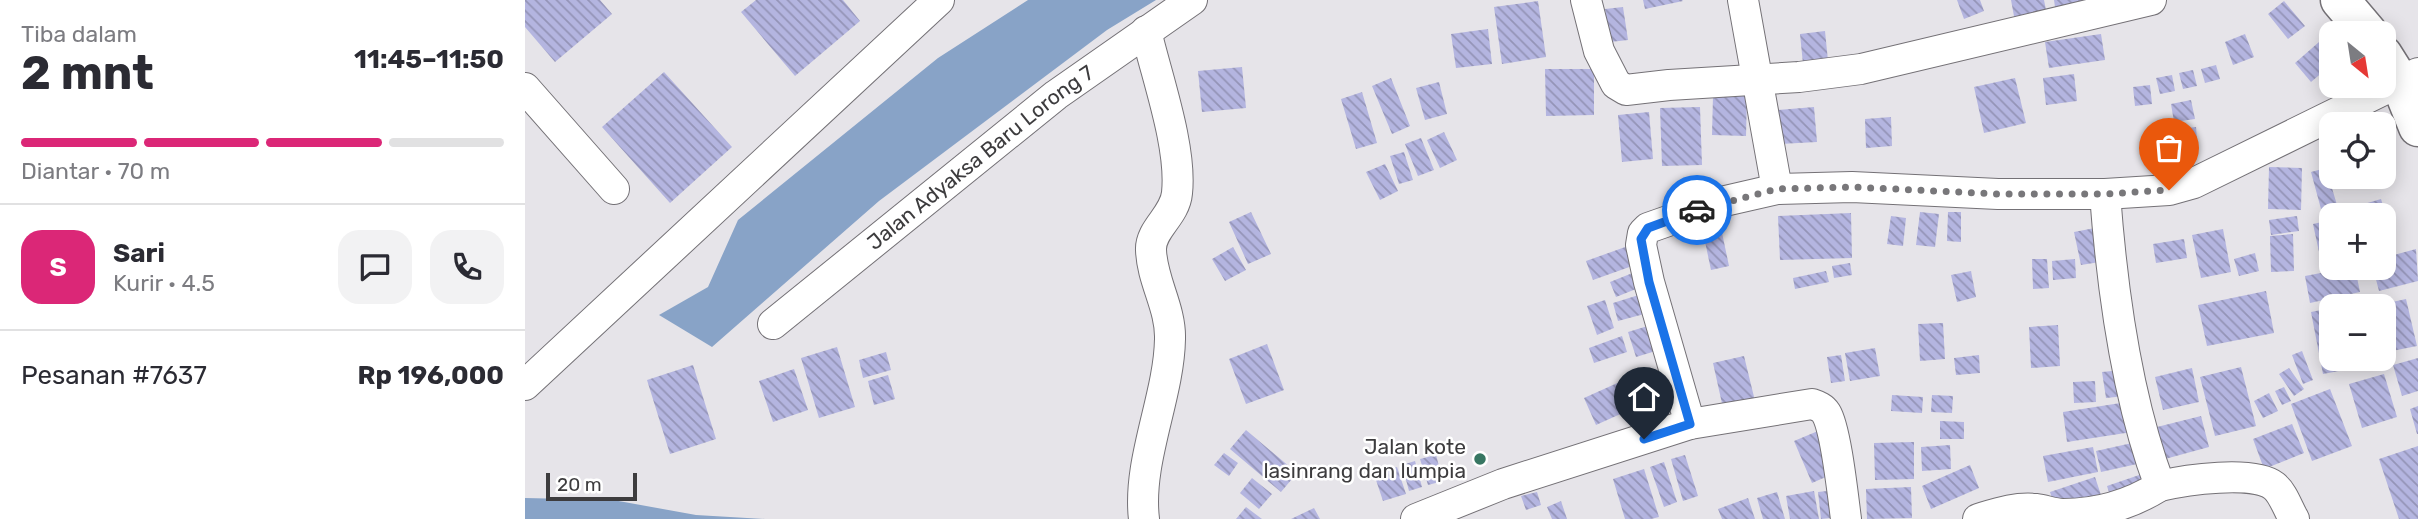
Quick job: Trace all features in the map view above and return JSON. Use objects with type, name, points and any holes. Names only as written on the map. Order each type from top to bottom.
[{"type":"street","points":[[525,385],[939,0]]},
{"type":"street","name":"Jalan Adyaksa Baru Lorong 7","points":[[773,324],[1056,95],[1192,0]]},
{"type":"street","points":[[1586,0],[1599,51],[1612,78],[1620,89],[1626,90],[1799,77],[1861,69],[2151,0]]},
{"type":"street","points":[[1743,0],[1775,174]]},
{"type":"street","points":[[2340,0],[2358,21]]},
{"type":"street","points":[[1144,519],[1146,478],[1170,338],[1166,303],[1151,250],[1153,237],[1171,214],[1177,196],[1178,162],[1146,31]]},
{"type":"street","points":[[1690,424],[1649,282],[1641,245],[1643,233],[1671,219],[1725,201],[1775,174],[1852,187],[1998,194],[2105,194],[2169,190],[2194,183],[2401,70],[2418,127]]},
{"type":"street","points":[[525,88],[614,188]]},
{"type":"street","points":[[2105,194],[2109,250],[2122,340],[2148,454],[2160,486]]},
{"type":"street","points":[[1416,519],[1503,484],[1690,424],[1812,404],[1819,406],[1829,419],[1846,519]]},
{"type":"street","points":[[1978,519],[2009,509],[2038,509],[2059,517],[2091,513],[2149,493],[2160,486],[2203,478],[2262,480],[2278,489],[2294,519]]},
{"type":"water","points":[[1028,0],[1156,0],[1107,30],[879,201],[712,347],[659,315],[708,287],[738,220],[938,58]]},
{"type":"water","points":[[525,498],[613,500],[696,515],[765,519],[525,519]]},
{"type":"building","points":[[525,0],[600,0],[612,14],[555,62],[525,27]]},
{"type":"building","points":[[756,0],[843,0],[860,21],[795,76],[741,12]]},
{"type":"building","points":[[1643,0],[1682,0],[1683,1],[1645,9]]},
{"type":"building","points":[[1957,0],[1980,0],[1984,11],[1964,19]]},
{"type":"building","points":[[2011,0],[2044,0],[2048,20],[2016,27]]},
{"type":"building","points":[[2054,0],[2089,0],[2056,14]]},
{"type":"building","points":[[1538,1],[1546,57],[1502,64],[1494,7]]},
{"type":"building","points":[[2284,1],[2305,26],[2288,39],[2268,14]]},
{"type":"building","points":[[1623,7],[1628,40],[1610,42],[1605,9]]},
{"type":"building","points":[[1488,29],[1492,64],[1456,68],[1451,34]]},
{"type":"building","points":[[1825,31],[1828,61],[1803,64],[1800,34]]},
{"type":"building","points":[[2101,34],[2105,60],[2049,68],[2045,42]]},
{"type":"building","points":[[2245,34],[2254,57],[2233,65],[2225,42]]},
{"type":"building","points":[[2319,42],[2319,75],[2311,82],[2295,63]]},
{"type":"building","points":[[2216,65],[2220,79],[2205,83],[2201,69]]},
{"type":"building","points":[[1242,67],[1246,108],[1202,112],[1198,71]]},
{"type":"building","points":[[1545,69],[1594,69],[1594,115],[1546,116]]},
{"type":"building","points":[[2193,70],[2197,86],[2183,89],[2179,73]]},
{"type":"building","points":[[664,72],[732,147],[670,203],[602,127]]},
{"type":"building","points":[[2074,74],[2077,101],[2046,105],[2043,78]]},
{"type":"building","points":[[2172,75],[2175,91],[2160,94],[2156,78]]},
{"type":"building","points":[[1391,78],[1410,126],[1392,134],[1372,86]]},
{"type":"building","points":[[2015,78],[2026,123],[1984,133],[1974,87]]},
{"type":"building","points":[[1439,82],[1447,114],[1425,120],[1416,88]]},
{"type":"building","points":[[2150,85],[2152,104],[2135,106],[2133,87]]},
{"type":"building","points":[[1362,92],[1377,143],[1356,149],[1341,99]]},
{"type":"building","points":[[1713,96],[1747,96],[1746,136],[1712,135]]},
{"type":"building","points":[[2191,100],[2195,119],[2174,122],[2171,104]]},
{"type":"building","points":[[1700,107],[1702,165],[1662,166],[1660,108]]},
{"type":"building","points":[[1814,107],[1817,142],[1780,144],[1778,110]]},
{"type":"building","points":[[1649,112],[1653,159],[1622,162],[1618,115]]},
{"type":"building","points":[[1891,117],[1892,146],[1866,148],[1865,119]]},
{"type":"building","points":[[2196,127],[2198,152],[2174,155],[2171,130]]},
{"type":"building","points":[[1444,132],[1457,160],[1440,168],[1427,140]]},
{"type":"building","points":[[1421,138],[1434,170],[1418,176],[1405,144]]},
{"type":"building","points":[[1404,152],[1413,180],[1399,184],[1390,156]]},
{"type":"building","points":[[1385,164],[1398,191],[1380,200],[1366,172]]},
{"type":"building","points":[[2269,167],[2302,168],[2301,210],[2268,209]]},
{"type":"building","points":[[2319,170],[2319,189],[2332,189],[2336,203],[2319,203],[2311,172]]},
{"type":"building","points":[[1251,212],[1271,254],[1248,264],[1229,222]]},
{"type":"building","points":[[1920,212],[1939,214],[1935,247],[1916,245]]},
{"type":"building","points":[[1948,212],[1961,212],[1961,242],[1947,241]]},
{"type":"building","points":[[1851,213],[1852,258],[1780,260],[1778,216]]},
{"type":"building","points":[[1891,216],[1906,218],[1903,246],[1887,244]]},
{"type":"building","points":[[2297,216],[2299,231],[2271,235],[2269,220]]},
{"type":"building","points":[[2319,223],[2319,252],[2313,224]]},
{"type":"building","points":[[2100,227],[2106,261],[2081,265],[2074,232]]},
{"type":"building","points":[[1721,228],[1729,266],[1711,270],[1703,232]]},
{"type":"building","points":[[2223,229],[2231,272],[2201,278],[2192,235]]},
{"type":"building","points":[[2293,234],[2294,271],[2271,272],[2270,236]]},
{"type":"building","points":[[2184,239],[2187,258],[2156,263],[2153,244]]},
{"type":"building","points":[[1628,246],[1635,265],[1593,280],[1586,261]]},
{"type":"building","points":[[1233,247],[1246,270],[1225,281],[1212,259]]},
{"type":"building","points":[[2416,249],[2418,281],[2379,291],[2376,280],[2396,280],[2396,254]]},
{"type":"building","points":[[2255,253],[2259,271],[2239,276],[2234,259]]},
{"type":"building","points":[[2032,259],[2047,259],[2049,288],[2033,289]]},
{"type":"building","points":[[2075,259],[2076,278],[2053,280],[2052,261]]},
{"type":"building","points":[[1850,263],[1852,275],[1834,278],[1832,266]]},
{"type":"building","points":[[1826,271],[1829,282],[1795,289],[1793,278]]},
{"type":"building","points":[[1971,271],[1976,297],[1957,302],[1951,275]]},
{"type":"building","points":[[1635,272],[1641,287],[1616,297],[1610,282]]},
{"type":"building","points":[[2319,273],[2319,280],[2358,280],[2360,292],[2319,294],[2319,301],[2310,303],[2305,276]]},
{"type":"building","points":[[2266,291],[2274,333],[2207,346],[2198,305]]},
{"type":"building","points":[[1642,294],[1648,313],[1618,321],[1613,303]]},
{"type":"building","points":[[2406,299],[2417,346],[2396,350],[2396,301]]},
{"type":"building","points":[[1605,300],[1614,328],[1597,335],[1587,306]]},
{"type":"building","points":[[2319,310],[2319,353],[2311,312]]},
{"type":"building","points":[[1943,323],[1945,359],[1920,361],[1918,324]]},
{"type":"building","points":[[1651,325],[1659,350],[1636,357],[1628,332]]},
{"type":"building","points":[[2058,325],[2060,366],[2031,368],[2029,327]]},
{"type":"building","points":[[1622,336],[1627,352],[1594,363],[1589,348]]},
{"type":"building","points":[[1267,344],[1284,390],[1246,404],[1229,359]]},
{"type":"building","points":[[837,347],[855,407],[819,418],[801,358]]},
{"type":"building","points":[[1875,348],[1880,376],[1850,381],[1845,353]]},
{"type":"building","points":[[2302,351],[2313,380],[2303,384],[2292,355]]},
{"type":"building","points":[[886,352],[891,370],[863,378],[859,360]]},
{"type":"building","points":[[1841,355],[1845,381],[1831,383],[1827,357]]},
{"type":"building","points":[[1979,355],[1980,373],[1956,375],[1954,358]]},
{"type":"building","points":[[1744,356],[1755,401],[1723,408],[1713,363]]},
{"type":"building","points":[[2418,358],[2418,391],[2402,396],[2395,371],[2396,364]]},
{"type":"building","points":[[693,365],[716,439],[670,454],[647,380]]},
{"type":"building","points":[[2241,367],[2256,426],[2215,436],[2200,377]]},
{"type":"building","points":[[2192,368],[2199,402],[2163,410],[2155,377]]},
{"type":"building","points":[[2289,368],[2304,389],[2294,396],[2279,374]]},
{"type":"building","points":[[794,369],[808,410],[773,422],[759,381]]},
{"type":"building","points":[[2122,370],[2125,396],[2106,398],[2102,372]]},
{"type":"building","points":[[2384,374],[2397,417],[2362,428],[2349,384]]},
{"type":"building","points":[[888,375],[895,399],[874,405],[868,381]]},
{"type":"building","points":[[1624,380],[1636,407],[1596,425],[1584,398]]},
{"type":"building","points":[[2095,381],[2096,402],[2074,403],[2073,382]]},
{"type":"building","points":[[2284,387],[2291,401],[2282,405],[2275,391]]},
{"type":"building","points":[[2330,389],[2352,446],[2312,461],[2291,404]]},
{"type":"building","points":[[2269,393],[2278,411],[2263,418],[2254,401]]},
{"type":"building","points":[[1892,395],[1923,397],[1922,413],[1891,411]]},
{"type":"building","points":[[1932,395],[1953,396],[1952,413],[1931,412]]},
{"type":"building","points":[[2127,402],[2132,432],[2067,442],[2063,412]]},
{"type":"building","points":[[2418,406],[2418,434],[2417,434],[2410,409]]},
{"type":"building","points":[[2201,416],[2209,447],[2165,459],[2157,427]]},
{"type":"building","points":[[1940,421],[1964,422],[1964,439],[1940,439]]},
{"type":"building","points":[[2292,424],[2304,453],[2264,469],[2253,439]]},
{"type":"building","points":[[1246,430],[1297,473],[1281,492],[1230,449]]},
{"type":"building","points":[[1818,431],[1835,473],[1812,483],[1794,441]]},
{"type":"building","points":[[2141,441],[2146,462],[2101,472],[2096,451]]},
{"type":"building","points":[[1914,442],[1914,479],[1875,480],[1874,443]]},
{"type":"building","points":[[1950,445],[1951,469],[1922,471],[1921,447]]},
{"type":"building","points":[[2418,446],[2418,519],[2399,519],[2379,459]]},
{"type":"building","points":[[2093,447],[2098,472],[2048,482],[2043,456]]},
{"type":"building","points":[[1224,453],[1238,463],[1229,476],[1214,465]]},
{"type":"building","points":[[1436,455],[1443,481],[1428,485],[1420,459]]},
{"type":"building","points":[[1685,455],[1698,496],[1683,501],[1671,459]]},
{"type":"building","points":[[1415,461],[1422,487],[1409,491],[1402,465]]},
{"type":"building","points":[[1664,462],[1677,502],[1664,507],[1650,467]]},
{"type":"building","points":[[1970,465],[1979,488],[1931,509],[1922,486]]},
{"type":"building","points":[[1397,467],[1406,494],[1383,501],[1374,474]]},
{"type":"building","points":[[1644,469],[1659,517],[1625,519],[1613,479]]},
{"type":"building","points":[[2145,473],[2151,489],[2112,502],[2107,486]]},
{"type":"building","points":[[2095,477],[2102,498],[2057,513],[2050,492]]},
{"type":"building","points":[[1252,478],[1272,494],[1259,509],[1240,493]]},
{"type":"building","points":[[1911,487],[1912,518],[1867,519],[1866,489]]},
{"type":"building","points":[[1836,490],[1840,517],[1821,519],[1818,492]]},
{"type":"building","points":[[1814,491],[1819,519],[1790,519],[1786,496]]},
{"type":"building","points":[[1537,492],[1541,505],[1526,510],[1521,496]]},
{"type":"building","points":[[1777,492],[1785,519],[1763,519],[1757,498]]},
{"type":"building","points":[[1748,498],[1755,519],[1722,519],[1718,509]]},
{"type":"building","points":[[1561,501],[1567,519],[1552,519],[1547,507]]},
{"type":"building","points":[[1246,507],[1262,519],[1236,519]]},
{"type":"building","points":[[1314,508],[1320,519],[1291,519]]},
{"type":"way so far","points":[[1697,210],[1777,189],[1852,187],[1998,194],[2105,194],[2169,190]]},
{"type":"place","name":"Jalan kote lasinrang dan lumpia","points":[[1480,459]]},
{"type":"route","points":[[1644,439],[1690,424],[1649,282],[1641,239],[1648,228],[1697,210]]}]
